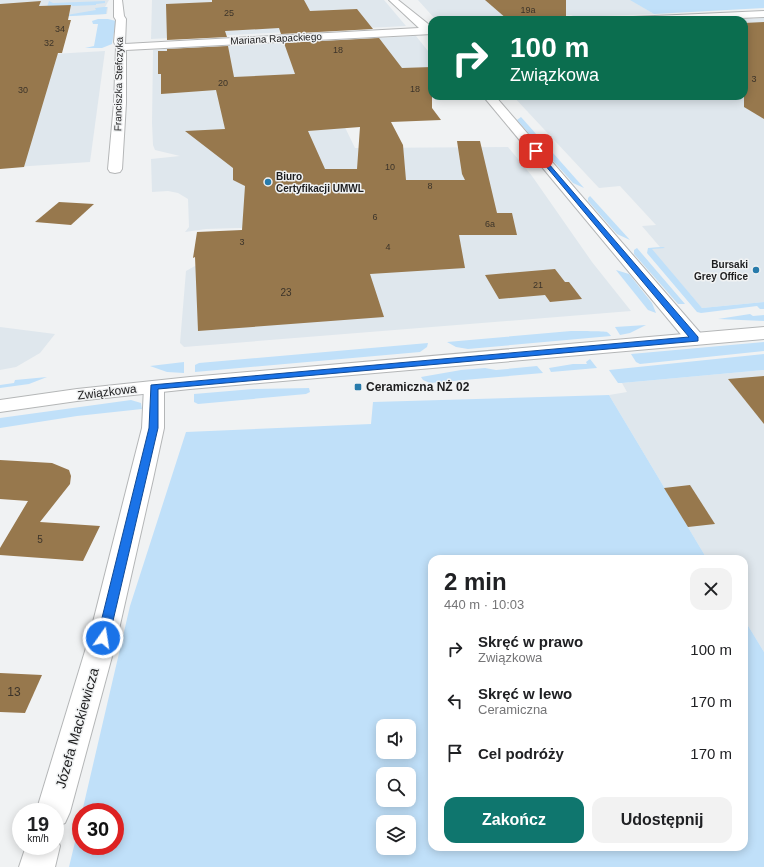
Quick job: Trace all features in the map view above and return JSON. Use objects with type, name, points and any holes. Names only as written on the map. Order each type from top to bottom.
[{"type":"street","name":"Franciszka Stefczyka","points":[[115,169],[120,103],[121,47],[118,42],[121,19],[119,17],[118,0]]},
{"type":"street","points":[[393,0],[422,26],[428,28]]},
{"type":"street","points":[[720,16],[764,14]]},
{"type":"street","name":"Mariana Rapackiego","points":[[121,47],[428,30]]},
{"type":"street","points":[[492,100],[695,339]]},
{"type":"street","name":"Związkowa","points":[[0,406],[154,387],[764,333]]},
{"type":"street","name":"Józefa Mackiewicza","points":[[56,803],[103,638],[140,486],[153,428],[154,387]]},
{"type":"street","points":[[37,867],[40,855]]},
{"type":"shaded area","points":[[0,0],[109,0],[105,7],[108,7],[107,14],[0,19]]},
{"type":"shaded area","points":[[152,0],[384,0],[406,26],[151,39]]},
{"type":"shaded area","points":[[418,0],[631,0],[654,14],[601,16],[432,16]]},
{"type":"shaded area","points":[[630,0],[764,0],[764,8],[654,14]]},
{"type":"shaded area","points":[[49,1],[53,3],[105,1],[105,3],[96,5],[47,7]]},
{"type":"shaded area","points":[[107,7],[106,14],[55,17],[96,10],[95,8]]},
{"type":"shaded area","points":[[764,18],[764,302],[702,308],[650,248],[660,247],[642,226],[656,225],[620,186],[599,188],[517,100],[748,100],[748,19]]},
{"type":"shaded area","points":[[98,19],[116,21],[112,44],[102,48],[85,48],[94,46],[98,24],[93,24],[92,21]]},
{"type":"shaded area","points":[[416,36],[428,51],[428,81],[337,111],[355,148],[508,147],[532,176],[592,262],[631,311],[184,347],[180,343],[186,271],[204,261],[305,226],[206,229],[185,232],[189,227],[188,199],[178,193],[168,191],[152,192],[151,159],[180,156],[155,150],[153,145],[153,50]]},
{"type":"shaded area","points":[[105,51],[90,162],[0,168],[0,57]]},
{"type":"shaded area","points":[[521,117],[584,188],[573,183],[517,120]]},
{"type":"shaded area","points":[[590,196],[630,240],[617,234],[588,201]]},
{"type":"shaded area","points":[[637,248],[685,304],[678,304],[634,254],[634,250]]},
{"type":"shaded area","points":[[648,248],[665,248],[652,249],[702,308],[764,302],[764,309],[760,309],[757,306],[701,313],[697,312],[647,253]]},
{"type":"shaded area","points":[[616,270],[629,274],[652,303],[656,313],[648,310]]},
{"type":"shaded area","points":[[750,314],[753,316],[764,315],[764,321],[718,319]]},
{"type":"shaded area","points":[[646,325],[630,333],[620,335],[615,327]]},
{"type":"shaded area","points":[[0,327],[55,334],[40,353],[16,367],[0,370]]},
{"type":"shaded area","points":[[571,331],[608,332],[611,336],[468,349],[456,347],[447,342]]},
{"type":"shaded area","points":[[764,342],[764,351],[640,364],[636,362],[631,354]]},
{"type":"shaded area","points":[[428,343],[427,347],[420,352],[195,372],[195,365],[199,363]]},
{"type":"shaded area","points":[[764,354],[764,370],[618,383],[609,370]]},
{"type":"shaded area","points":[[590,359],[597,368],[551,372],[549,368],[573,364],[587,364],[586,362]]},
{"type":"shaded area","points":[[184,362],[184,373],[167,372],[150,366]]},
{"type":"shaded area","points":[[537,366],[543,373],[430,383],[423,380],[421,377],[461,370],[485,368],[496,370]]},
{"type":"shaded area","points":[[764,370],[764,652],[748,626],[748,555],[705,555],[609,395],[627,392],[622,383]]},
{"type":"shaded area","points":[[47,377],[29,384],[0,388],[0,385],[14,383],[15,380]]},
{"type":"shaded area","points":[[309,388],[310,392],[306,394],[198,404],[194,402],[194,394],[253,389]]},
{"type":"shaded area","points":[[609,395],[705,555],[428,555],[428,851],[748,851],[748,626],[764,652],[764,867],[69,867],[72,854],[124,855],[124,803],[84,803],[130,606],[186,432],[371,424],[373,402]]},
{"type":"shaded area","points":[[131,400],[141,403],[142,409],[77,416],[0,428],[0,418]]},
{"type":"building","points":[[212,0],[304,0],[310,11],[357,9],[373,29],[281,34],[279,28],[225,31],[227,37],[167,40],[166,4],[212,2]]},
{"type":"building","points":[[485,0],[566,0],[566,16],[504,16]]},
{"type":"building","points":[[41,1],[39,6],[71,5],[68,20],[71,20],[62,53],[58,53],[24,167],[0,169],[0,4]]},
{"type":"building","points":[[764,22],[764,119],[744,107],[744,100],[748,100],[748,23]]},
{"type":"building","points":[[379,38],[402,68],[428,67],[428,100],[432,100],[432,108],[441,120],[391,122],[403,145],[406,180],[465,180],[462,174],[457,141],[480,141],[497,213],[512,213],[517,235],[459,235],[465,268],[370,274],[384,317],[198,331],[195,257],[193,258],[197,232],[242,230],[245,186],[233,180],[233,168],[185,131],[225,129],[216,90],[161,94],[161,74],[158,74],[158,51],[167,51],[167,49],[228,46],[234,77],[295,74],[284,43]],"holes":[[[360,127],[357,169],[325,169],[308,131]]]},
{"type":"building","points":[[59,202],[94,204],[71,225],[35,222]]},
{"type":"building","points":[[555,269],[565,282],[569,282],[582,299],[550,302],[545,295],[499,299],[485,275]]},
{"type":"building","points":[[764,376],[764,424],[728,379]]},
{"type":"building","points":[[0,460],[52,463],[69,470],[71,476],[70,484],[40,522],[100,526],[83,561],[0,555],[0,548],[28,501],[0,499]]},
{"type":"building","points":[[690,485],[715,524],[688,527],[664,488]]},
{"type":"building","points":[[0,673],[42,675],[25,713],[0,712]]},
{"type":"place","name":"Biuro Certyfikacji UMWL","points":[[268,182]]},
{"type":"place","name":"Bursaki Grey Office","points":[[756,270]]},
{"type":"place","name":"Ceramiczna NŻ 02","points":[[358,387]]},
{"type":"route","points":[[103,638],[153,428],[154,387],[695,339],[536,151]]}]
